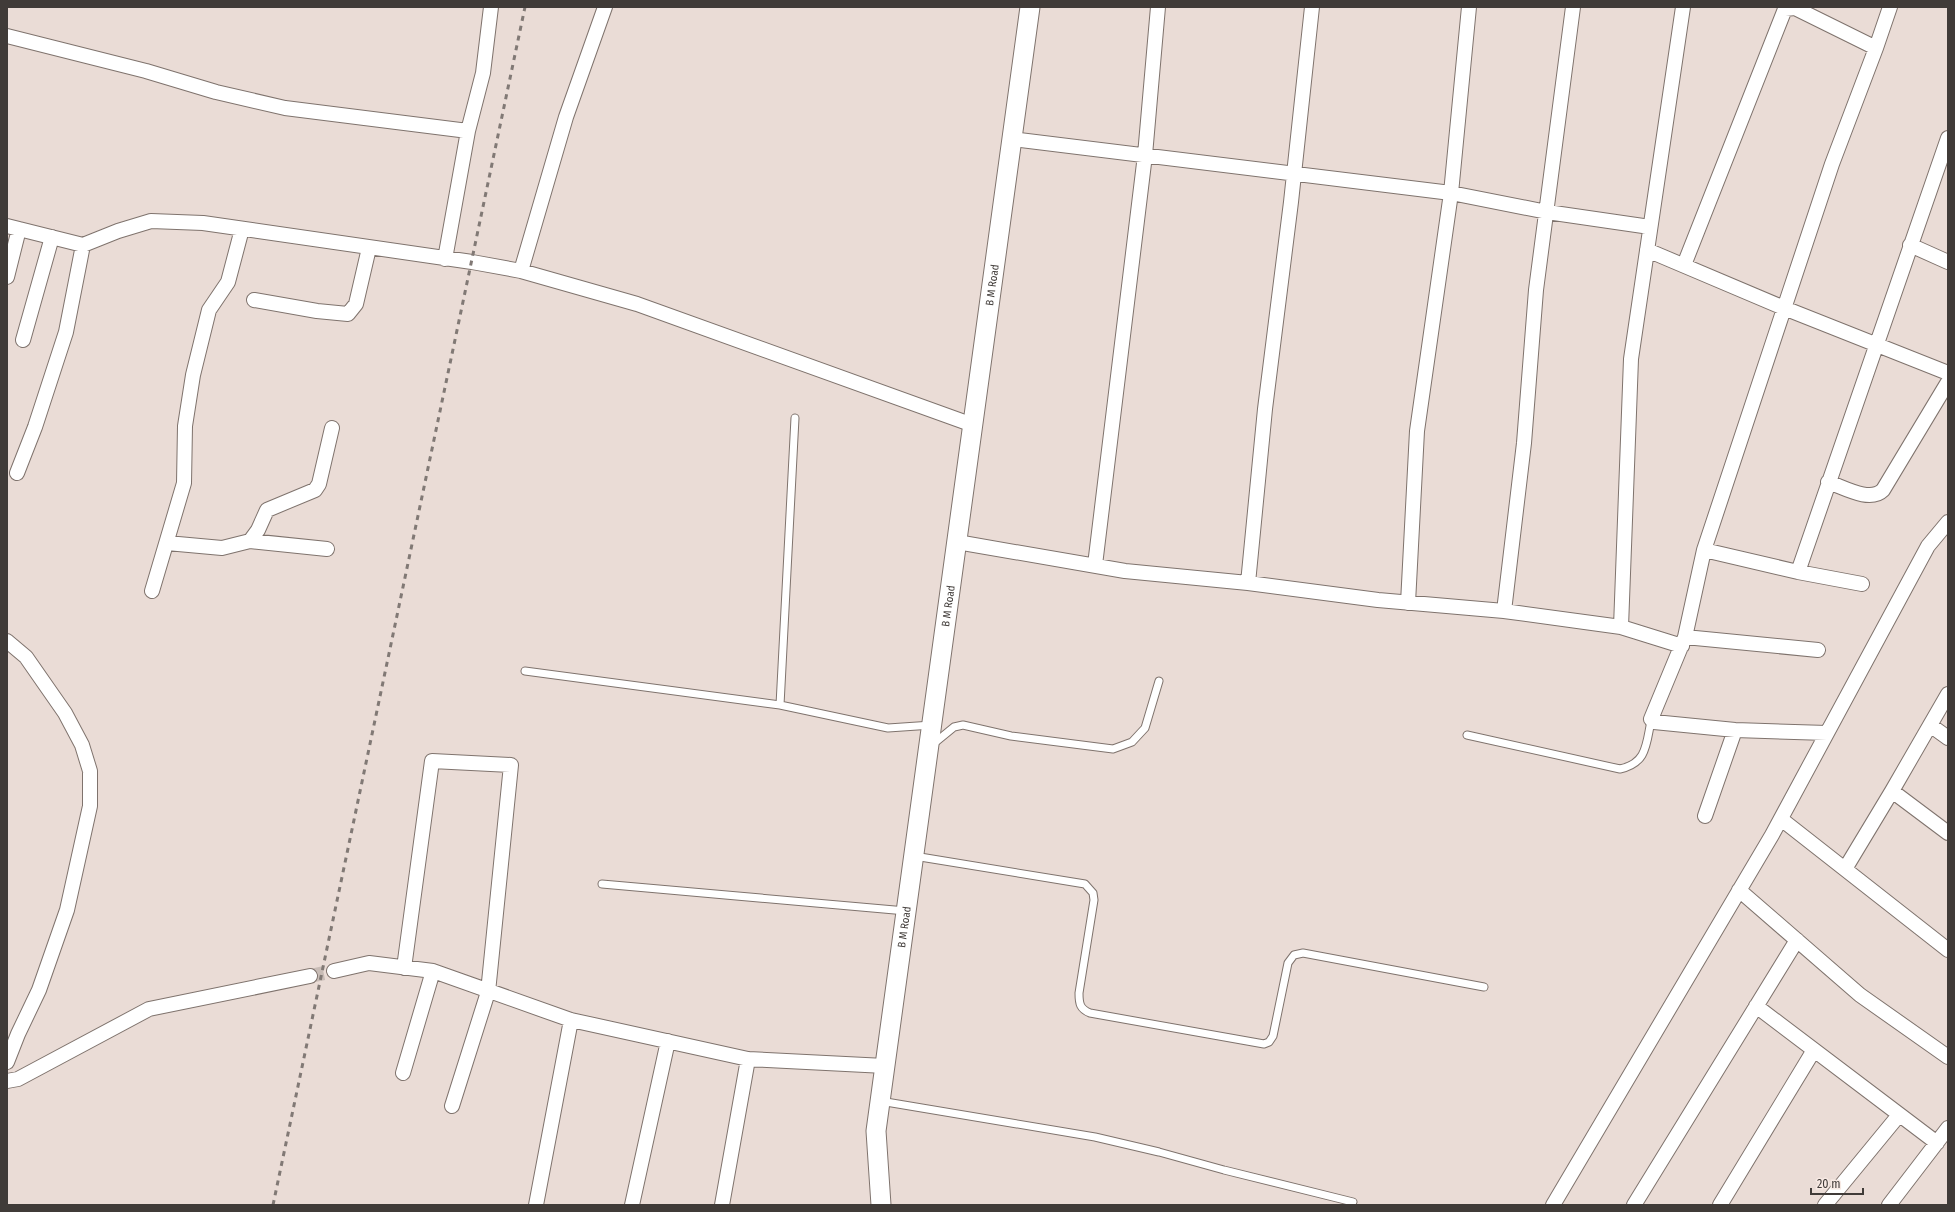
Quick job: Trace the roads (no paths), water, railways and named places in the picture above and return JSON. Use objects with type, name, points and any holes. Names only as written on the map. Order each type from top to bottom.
[{"type":"street","points":[[445,259],[468,131],[483,73],[491,7]]},
{"type":"street","points":[[521,272],[566,117],[605,7]]},
{"type":"street","name":"B M Road","points":[[881,1205],[876,1131],[1030,7]]},
{"type":"street","points":[[1095,566],[1145,155],[1158,7]]},
{"type":"street","points":[[1248,582],[1265,409],[1294,173],[1312,7]]},
{"type":"street","points":[[1408,603],[1417,431],[1451,194],[1469,7]]},
{"type":"street","points":[[1504,611],[1524,443],[1536,290],[1573,7]]},
{"type":"street","points":[[1621,627],[1631,359],[1683,7]]},
{"type":"street","points":[[1827,733],[1735,730],[1651,722],[1650,719],[1683,641],[1704,550],[1832,164],[1890,7]]},
{"type":"street","points":[[1684,265],[1786,9],[1795,8],[1876,48]]},
{"type":"street","points":[[7,36],[146,71],[216,92],[285,108],[468,131]]},
{"type":"street","points":[[1798,572],[1875,344],[1910,245],[1944,159],[1948,138]]},
{"type":"street","points":[[1012,139],[1294,173],[1451,194],[1547,212],[1650,228]]},
{"type":"street","points":[[7,277],[13,227],[83,245],[118,231],[152,221],[203,223],[326,240],[521,272],[637,304],[973,425]]},
{"type":"street","points":[[152,591],[184,483],[185,426],[193,375],[209,310],[228,282],[242,229]]},
{"type":"street","points":[[23,340],[52,237]]},
{"type":"street","points":[[17,473],[35,427],[66,332],[83,245]]},
{"type":"street","points":[[1910,245],[1948,262]]},
{"type":"street","points":[[254,300],[317,312],[348,314],[356,304],[369,248]]},
{"type":"street","points":[[1647,250],[1784,308],[1948,373]]},
{"type":"street","points":[[1828,482],[1869,496],[1878,495],[1883,490],[1948,382]]},
{"type":"street","points":[[250,541],[258,530],[267,510],[315,490],[320,479],[332,428]]},
{"type":"street","points":[[1553,1205],[1781,819],[1928,546],[1948,522]]},
{"type":"street","points":[[167,543],[222,548],[250,541],[327,549]]},
{"type":"street","points":[[957,542],[1125,571],[1248,582],[1408,603],[1504,611],[1621,627],[1683,641],[1818,650]]},
{"type":"street","points":[[1704,550],[1798,572],[1862,584]]},
{"type":"street","points":[[7,641],[26,657],[65,713],[82,745],[90,771],[90,806],[67,910],[39,990],[18,1034],[7,1062]]},
{"type":"street","points":[[1845,869],[1948,694]]},
{"type":"street","points":[[1930,725],[1948,738]]},
{"type":"street","points":[[1705,816],[1735,730]]},
{"type":"street","points":[[404,968],[432,761],[511,765],[488,992],[452,1106]]},
{"type":"street","points":[[1892,791],[1948,833]]},
{"type":"street","points":[[1781,819],[1948,950]]},
{"type":"street","points":[[1739,890],[1860,995],[1948,1057]]},
{"type":"street","points":[[1634,1205],[1797,940]]},
{"type":"street","points":[[334,971],[369,963],[432,971],[571,1020],[748,1059],[885,1066]]},
{"type":"street","points":[[403,1073],[432,971]]},
{"type":"street","points":[[7,1081],[18,1079],[148,1009],[310,976]]},
{"type":"street","points":[[1756,1006],[1937,1143]]},
{"type":"street","points":[[536,1205],[571,1020]]},
{"type":"street","points":[[632,1205],[668,1041]]},
{"type":"street","points":[[1720,1205],[1814,1050]]},
{"type":"street","points":[[722,1205],[748,1059]]},
{"type":"street","points":[[1825,1205],[1899,1115]]},
{"type":"street","points":[[1889,1205],[1948,1128]]},
{"type":"lane","points":[[780,705],[795,418]]},
{"type":"lane","points":[[526,671],[780,705],[888,728],[932,725]]},
{"type":"lane","points":[[929,748],[954,727],[963,725],[1011,736],[1113,749],[1132,742],[1145,728],[1159,681]]},
{"type":"lane","points":[[1467,735],[1620,769],[1631,766],[1639,761],[1644,753],[1651,722]]},
{"type":"lane","points":[[914,856],[1085,884],[1091,888],[1094,900],[1078,993],[1079,1004],[1084,1010],[1090,1013],[1264,1044],[1269,1042],[1273,1036],[1288,963],[1294,955],[1303,953],[1484,987]]},
{"type":"lane","points":[[602,884],[906,911]]},
{"type":"lane","points":[[880,1101],[1095,1137],[1353,1202]]},
{"type":"tunnel","points":[[310,976],[334,971]]},
{"type":"railway","points":[[273,1205],[525,7]]}]
